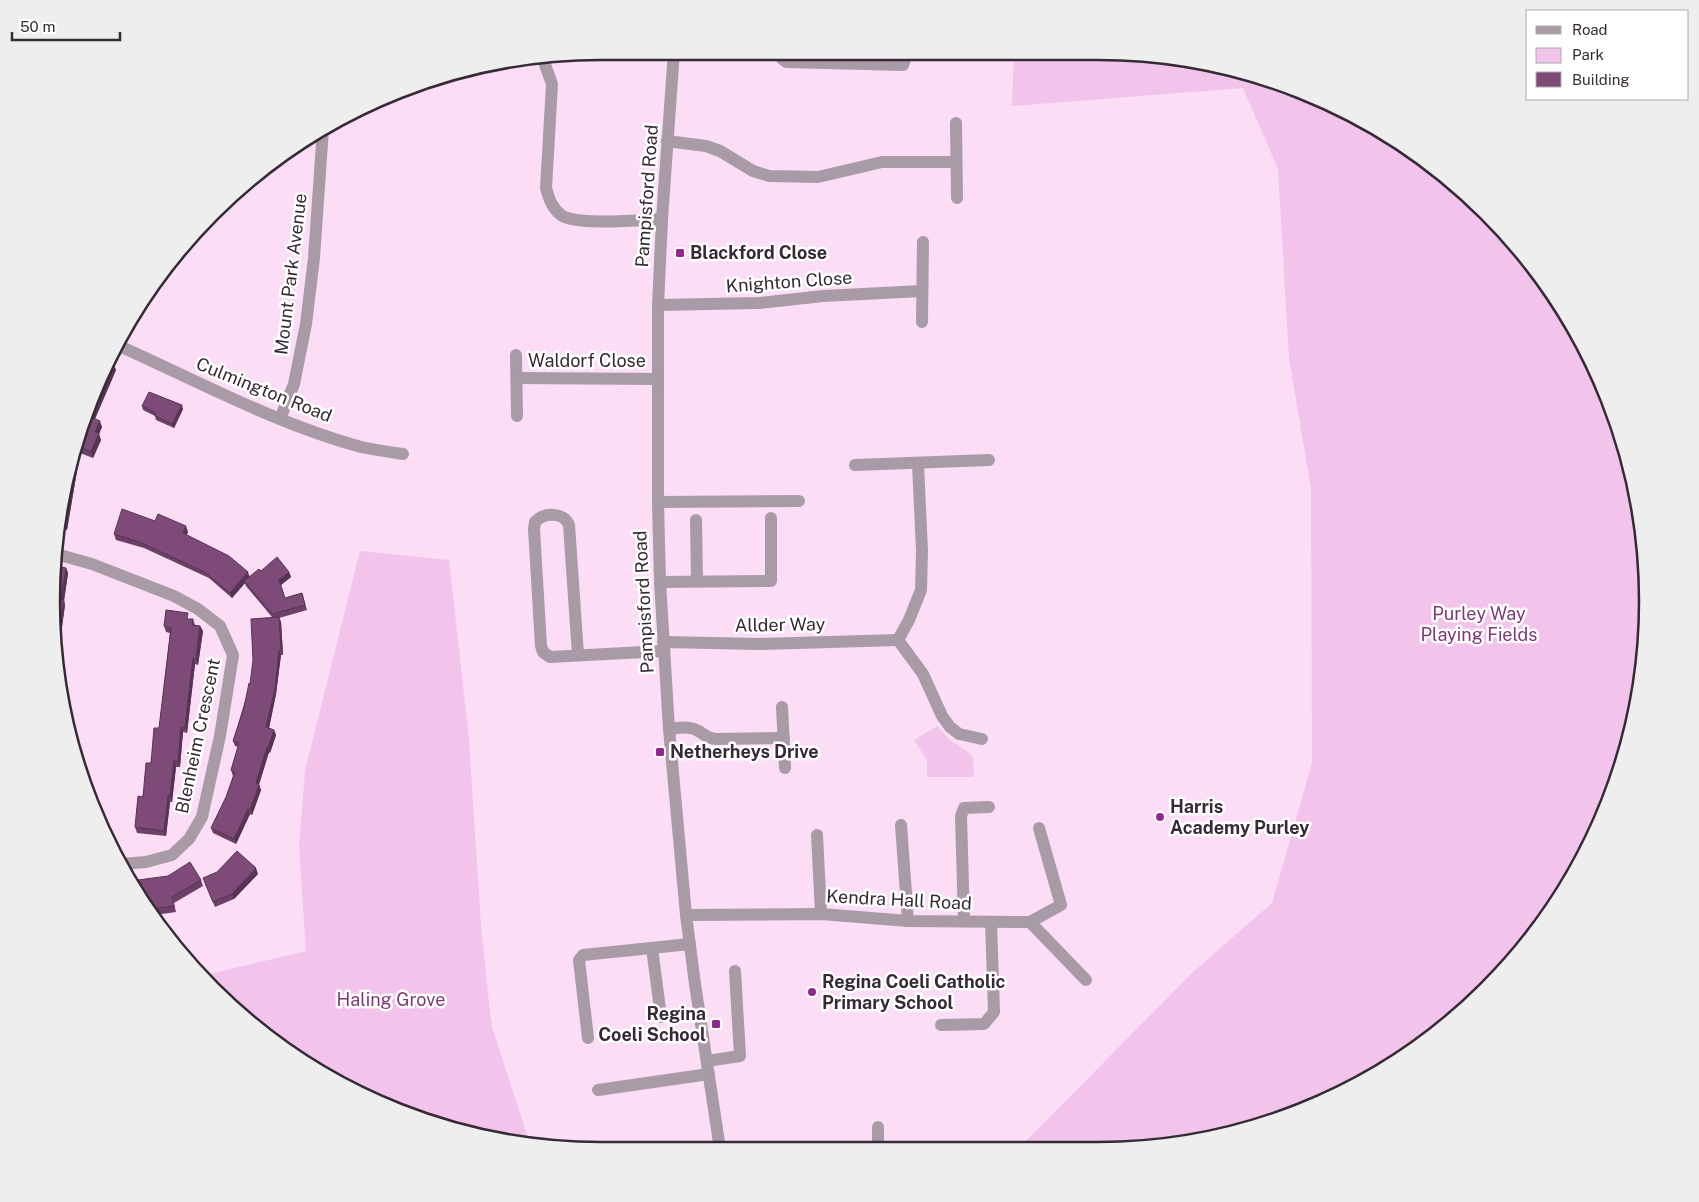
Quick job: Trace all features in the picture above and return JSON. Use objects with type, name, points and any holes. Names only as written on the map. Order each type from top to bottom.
[{"type":"street","name":"Pampisford Road","points":[[673,60],[658,305],[657,379],[660,582],[669,729],[686,915],[719,1142]]},
{"type":"street","points":[[784,60],[786,62],[903,65],[905,60]]},
{"type":"street","points":[[545,63],[552,84],[546,188],[550,204],[562,216],[579,221],[662,220]]},
{"type":"street","points":[[956,123],[957,198]]},
{"type":"street","name":"Mount Park Avenue","points":[[280,419],[294,384],[306,324],[314,258],[322,137]]},
{"type":"street","points":[[667,141],[706,146],[720,151],[753,171],[770,176],[818,177],[882,162],[956,162]]},
{"type":"street","points":[[922,322],[924,242]]},
{"type":"street","name":"Knighton Close","points":[[658,305],[758,303],[823,296],[922,291]]},
{"type":"street","name":"Culmington Road","points":[[123,348],[190,380],[280,419],[362,447],[403,454]]},
{"type":"street","name":"Waldorf Close","points":[[516,355],[517,416]]},
{"type":"street","name":"Waldorf Close","points":[[517,378],[657,379]]},
{"type":"street","points":[[855,465],[989,460]]},
{"type":"street","points":[[918,464],[922,551],[921,590],[909,620],[898,640],[923,674],[942,716],[950,727],[959,734],[982,739]]},
{"type":"street","points":[[658,502],[799,501]]},
{"type":"street","points":[[578,655],[568,525],[564,518],[552,515],[543,516],[537,519],[534,528],[541,646],[543,652],[550,657],[578,655],[663,647]]},
{"type":"street","points":[[660,582],[771,581],[771,518]]},
{"type":"street","points":[[696,520],[697,581]]},
{"type":"street","name":"Blenheim Crescent","points":[[62,556],[92,564],[190,604],[220,626],[233,655],[220,736],[202,817],[189,839],[172,855],[146,862],[128,863]]},
{"type":"street","name":"Allder Way","points":[[663,647],[898,640]]},
{"type":"street","points":[[782,707],[785,768]]},
{"type":"street","points":[[669,729],[689,727],[696,729],[707,738],[716,739],[784,738]]},
{"type":"street","points":[[964,922],[961,816],[964,808],[989,807]]},
{"type":"street","points":[[901,825],[908,920]]},
{"type":"street","points":[[1039,828],[1061,906],[1030,922],[1086,980]]},
{"type":"street","points":[[817,835],[821,914]]},
{"type":"street","name":"Kendra Hall Road","points":[[686,915],[821,914],[908,920],[1030,922]]},
{"type":"street","points":[[941,1025],[984,1024],[994,1012],[991,922]]},
{"type":"street","points":[[588,1038],[579,960],[583,955],[690,944]]},
{"type":"street","points":[[652,948],[661,1017]]},
{"type":"street","points":[[707,1061],[740,1056],[735,971]]},
{"type":"street","points":[[598,1090],[709,1074]]},
{"type":"street","points":[[878,1127],[878,1142]]},
{"type":"green space","name":"Purley Way Playing Fields","points":[[1014,60],[1133,61],[1204,70],[1238,78],[1305,101],[1369,132],[1427,172],[1481,218],[1505,244],[1548,300],[1567,331],[1598,394],[1621,461],[1629,495],[1638,566],[1639,601],[1638,636],[1629,707],[1621,741],[1598,808],[1567,872],[1548,902],[1505,958],[1481,984],[1455,1008],[1399,1051],[1368,1070],[1305,1101],[1238,1124],[1204,1132],[1133,1141],[1025,1142],[1193,972],[1272,903],[1312,763],[1311,489],[1289,358],[1278,169],[1243,88],[1012,106]]},
{"type":"green space","name":"Haling Grove","points":[[360,551],[449,560],[469,739],[481,926],[490,1013],[493,1030],[528,1137],[495,1132],[427,1113],[394,1101],[330,1070],[300,1051],[244,1008],[209,974],[306,951],[299,847],[305,771]]},
{"type":"green space","points":[[937,726],[950,740],[971,754],[974,777],[927,777],[927,760],[914,740]]},
{"type":"building","points":[[149,392],[182,405],[172,424],[155,416],[156,413],[142,406]]},
{"type":"building","points":[[92,418],[100,421],[95,432],[99,433],[91,452],[82,448]]},
{"type":"building","points":[[122,509],[155,521],[158,514],[186,526],[183,533],[229,556],[248,572],[230,593],[206,573],[142,543],[114,534]]},
{"type":"building","points":[[277,557],[289,572],[279,580],[285,598],[302,593],[305,605],[272,614],[244,581],[259,569],[261,571]]},
{"type":"building","points":[[61,567],[66,568],[61,600],[64,600],[61,620]]},
{"type":"building","points":[[166,610],[188,613],[187,619],[193,619],[192,625],[200,626],[196,659],[193,658],[185,727],[181,727],[178,761],[174,761],[164,831],[135,827],[138,796],[143,797],[146,763],[151,763],[154,728],[159,728],[171,628],[164,626]]},
{"type":"building","points":[[279,617],[281,649],[279,650],[275,689],[266,727],[274,730],[256,783],[259,785],[250,810],[248,809],[234,839],[211,828],[226,797],[235,772],[231,770],[239,743],[233,741],[250,684],[253,660],[251,619]]},
{"type":"building","points":[[237,851],[256,868],[232,894],[213,902],[203,878],[217,872]]},
{"type":"building","points":[[190,862],[201,880],[172,897],[174,906],[156,908],[138,880],[168,876]]},
{"type":"place","name":"Blackford Close","points":[[680,253]]},
{"type":"place","name":"Netherheys Drive","points":[[660,752]]},
{"type":"place","name":"Harris Academy Purley","points":[[1160,817]]},
{"type":"place","name":"Regina Coeli Catholic Primary School","points":[[812,992]]},
{"type":"place","name":"Regina Coeli School","points":[[716,1024]]}]
